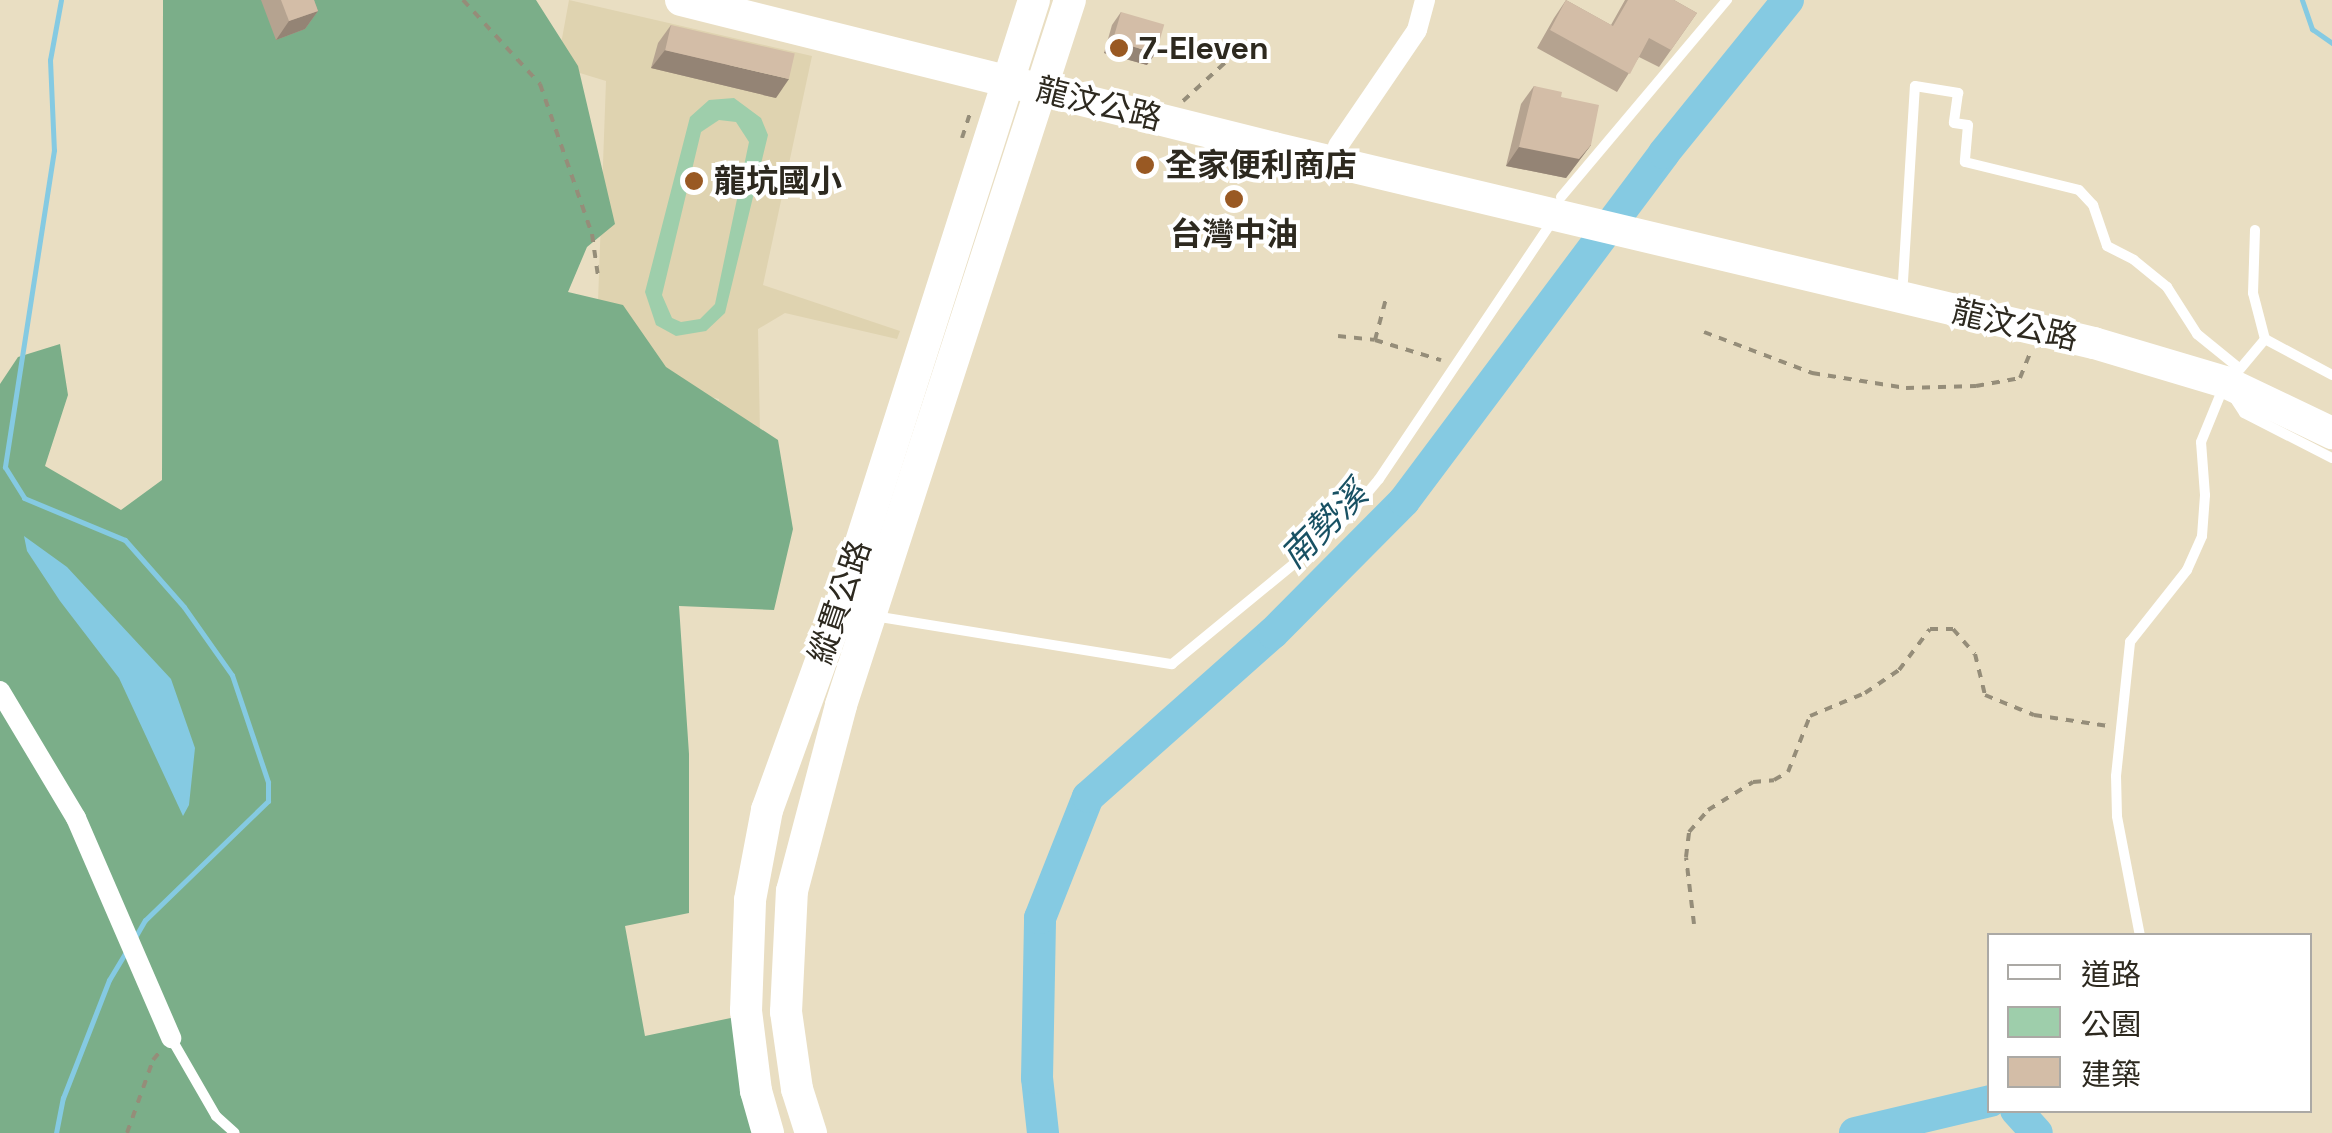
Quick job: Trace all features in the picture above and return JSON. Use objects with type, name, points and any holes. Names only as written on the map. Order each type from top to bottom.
[{"type":"main road","name":"龍汶公路","points":[[680,0],[1199,117],[1276,140],[1570,209]]},
{"type":"main road","name":"龍汶公路","points":[[770,0],[1028,77]]},
{"type":"main road","name":"縱貫公路","points":[[1028,77],[1034,0]]},
{"type":"main road","name":"縱貫公路","points":[[811,1133],[791,1050],[786,936],[854,613],[1028,77],[1070,0]]},
{"type":"main road","name":"龍汶公路","points":[[1276,140],[1338,146],[1692,240],[1901,289],[2131,336],[2332,412]]},
{"type":"main road","name":"龍汶公路","points":[[1901,289],[2040,330],[2233,376],[2332,434]]},
{"type":"main road","name":"縱貫公路","points":[[768,1133],[756,1091],[746,1011],[750,900],[767,810],[854,613]]},
{"type":"street","points":[[1338,146],[1416,30],[1426,0]]},
{"type":"street","points":[[0,691],[76,818],[167,1028]]},
{"type":"lane","points":[[854,613],[1172,664],[1339,527],[1379,479],[1455,364],[1728,0]]},
{"type":"lane","points":[[1901,289],[1915,86],[1958,92],[1954,122],[1968,125],[1964,162],[2079,190],[2092,205],[2107,246],[2134,260],[2167,286],[2197,334],[2233,376],[2244,413],[2332,458]]},
{"type":"lane","points":[[2255,230],[2254,293],[2265,338],[2332,374]]},
{"type":"lane","points":[[2139,933],[2117,816],[2120,728],[2130,642],[2187,570],[2202,536],[2205,495],[2200,442],[2233,376],[2265,338]]},
{"type":"lane","points":[[167,1028],[216,1116],[235,1133]]},
{"type":"path","points":[[464,0],[540,84],[592,234],[598,276]]},
{"type":"path","points":[[1199,117],[1183,98],[1241,48]]},
{"type":"path","points":[[1375,340],[1386,296]]},
{"type":"path","points":[[1704,332],[1812,373],[1906,388],[1976,386],[2020,378],[2040,330]]},
{"type":"path","points":[[1338,336],[1375,340],[1455,364]]},
{"type":"path","points":[[1694,924],[1686,856],[1690,832],[1708,810],[1752,782],[1774,780],[1788,772],[1810,716],[1865,693],[1899,670],[1930,629],[1952,629],[1975,654],[1985,695],[2034,715],[2120,728]]},
{"type":"path","points":[[127,1133],[167,1028]]},
{"type":"shaded area","name":"龍坑國小","points":[[569,0],[812,56],[763,285],[900,331],[897,339],[785,313],[758,329],[760,434],[721,433],[719,399],[631,378],[597,329],[606,81],[557,66]]},
{"type":"green space","points":[[163,0],[536,0],[578,66],[615,224],[587,247],[568,292],[623,305],[666,367],[778,440],[793,529],[774,610],[679,606],[689,754],[689,913],[625,926],[645,1036],[745,1015],[775,1133],[0,1133],[0,384],[18,357],[60,344],[68,395],[45,466],[121,510],[162,480]]},
{"type":"green space","points":[[734,98],[761,118],[768,135],[725,313],[706,331],[676,336],[656,325],[645,292],[690,117],[709,100]],"holes":[[[719,120],[736,122],[749,142],[715,304],[700,319],[681,322],[672,318],[662,295],[701,132]]]},
{"type":"water","points":[[24,536],[67,567],[171,679],[195,748],[189,805],[183,816],[119,678],[60,601],[27,551]]},
{"type":"building","points":[[281,0],[314,0],[318,11],[289,21]]},
{"type":"building","points":[[1566,0],[1613,26],[1628,0],[1674,0],[1697,13],[1671,50],[1649,38],[1630,74],[1550,30]]},
{"type":"building","points":[[1121,12],[1164,24],[1156,53],[1113,41]]},
{"type":"building","points":[[671,25],[795,54],[789,79],[665,50]]},
{"type":"building","points":[[1534,86],[1599,105],[1591,145],[1579,159],[1519,147]]},
{"type":"waterway","points":[[61,0],[50,60],[54,150],[5,467],[24,498],[125,540],[184,607],[232,675],[268,782],[268,801],[145,920],[135,937]]},
{"type":"waterway","name":"南勢溪","points":[[1043,1133],[1037,1078],[1040,918],[1088,797],[1273,633],[1404,501],[1664,153],[1788,0]]},
{"type":"waterway","points":[[2302,0],[2312,29],[2332,43]]},
{"type":"waterway","points":[[56,1133],[63,1098],[109,980],[127,950]]},
{"type":"waterway","name":"南勢溪","points":[[1855,1133],[1987,1102]]},
{"type":"waterway","name":"南勢溪","points":[[2019,1113],[2037,1133]]},
{"type":"place","name":"7-Eleven","points":[[1119,48]]},
{"type":"place","name":"全家便利商店","points":[[1145,165]]},
{"type":"place","name":"龍坑國小","points":[[694,181]]},
{"type":"place","name":"台灣中油","points":[[1234,199]]}]
